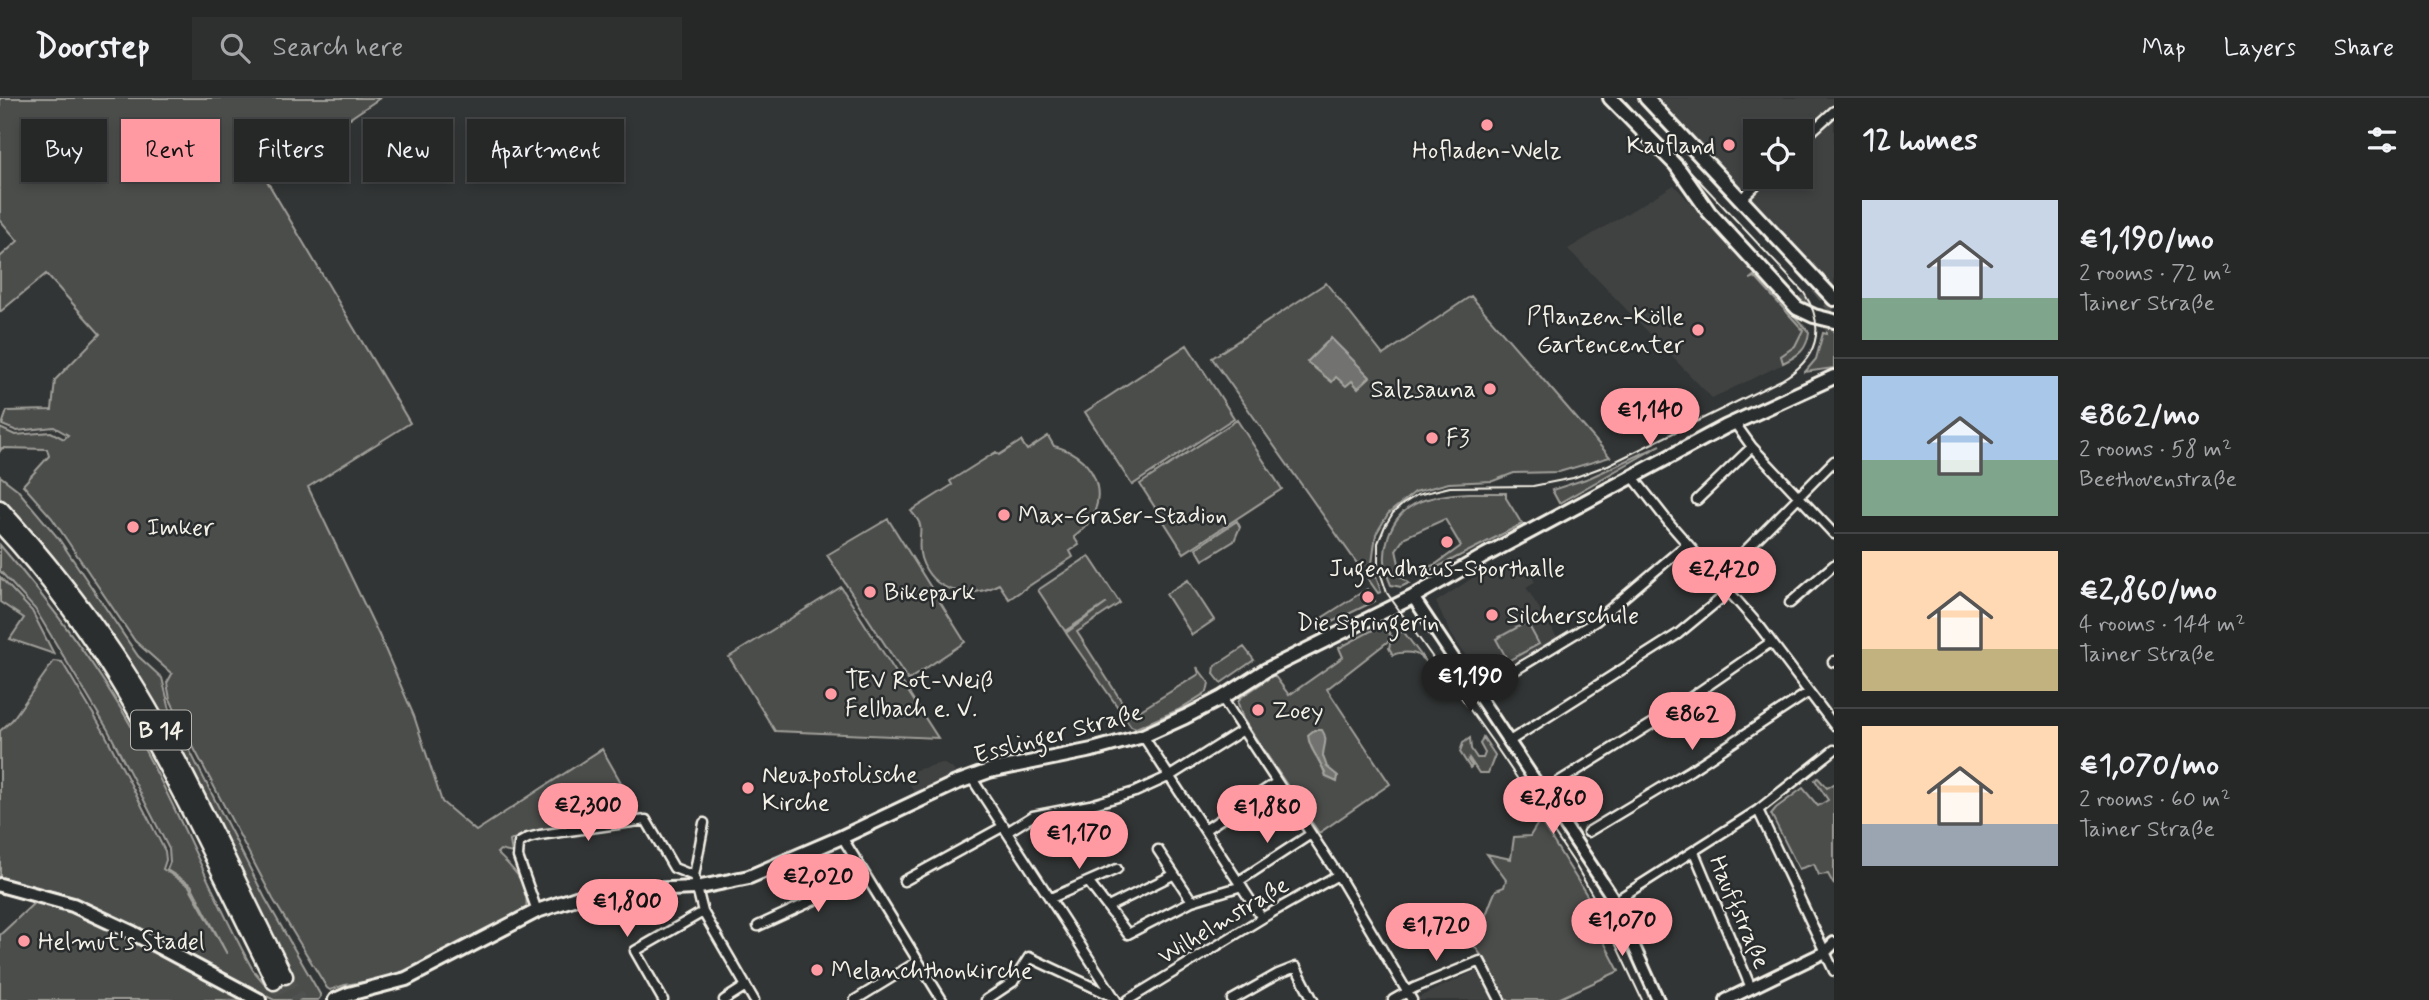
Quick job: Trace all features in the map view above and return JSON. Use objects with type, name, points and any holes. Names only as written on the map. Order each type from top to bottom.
[{"type":"highway","name":"B 14","points":[[0,508],[70,591],[142,696],[184,774],[279,979],[129,697],[79,622],[0,526]]},
{"type":"main road","points":[[1610,98],[1620,103],[1798,299]]},
{"type":"main road","points":[[1646,98],[1742,198],[1832,298],[1828,311],[1830,317],[1806,314],[1797,308],[1709,212],[1675,165]]},
{"type":"main road","points":[[1693,149],[1712,174],[1817,288]]},
{"type":"main road","name":"Esslinger Straße","points":[[335,1000],[405,979],[537,911],[576,898],[749,877],[971,777],[1008,765],[1092,750],[1143,736],[1223,698],[1266,670],[1413,597],[1734,422],[1834,377]]},
{"type":"main road","points":[[0,885],[53,898],[94,914],[259,1000]]},
{"type":"street","points":[[1813,130],[1834,111]]},
{"type":"street","points":[[1742,198],[1751,189]]},
{"type":"street","points":[[1734,422],[1752,447],[1834,534]]},
{"type":"street","points":[[1697,500],[1752,447]]},
{"type":"street","points":[[1744,553],[1834,461]]},
{"type":"street","points":[[1633,477],[1687,544],[1730,591],[1834,725]]},
{"type":"street","points":[[1476,694],[1596,621],[1687,544]]},
{"type":"street","points":[[1790,603],[1834,565]]},
{"type":"street","points":[[1508,742],[1678,634],[1730,591]]},
{"type":"street","points":[[1413,597],[1615,901],[1658,1000]]},
{"type":"street","points":[[1542,792],[1658,720],[1771,642]]},
{"type":"street","points":[[1588,832],[1691,770],[1809,692]]},
{"type":"street","points":[[1223,698],[1338,875],[1410,996]]},
{"type":"street","points":[[904,881],[1033,816],[1114,799],[1170,776],[1243,730]]},
{"type":"street","points":[[1143,736],[1262,918]]},
{"type":"street","points":[[1615,901],[1759,810],[1834,750]]},
{"type":"street","points":[[971,777],[1115,998]]},
{"type":"street","points":[[1206,829],[1277,782]]},
{"type":"street","points":[[1759,810],[1834,971]]},
{"type":"street","points":[[537,911],[518,857],[519,843],[528,838],[646,820],[674,868],[695,882]]},
{"type":"street","points":[[704,823],[695,882],[703,912],[754,1000]]},
{"type":"street","points":[[1089,883],[1128,934],[1192,901],[1240,884],[1311,834]]},
{"type":"street","points":[[842,837],[942,1000]]},
{"type":"street","points":[[1158,850],[1192,901]]},
{"type":"street","name":"Hauffstraße","points":[[1694,852],[1751,988]]},
{"type":"street","points":[[1051,898],[1117,869]]},
{"type":"street","points":[[758,926],[821,897],[862,872]]},
{"type":"street","points":[[1108,907],[1173,875]]},
{"type":"street","name":"Wilhelmstraße","points":[[1128,1000],[1338,875]]},
{"type":"street","points":[[663,1000],[635,951],[703,912]]},
{"type":"street","points":[[1726,1000],[1825,952],[1834,943]]},
{"type":"street","points":[[986,1000],[1013,982],[1029,957],[1115,998]]},
{"type":"street","points":[[1394,1000],[1410,996],[1414,988],[1480,961],[1500,1000]]},
{"type":"street","points":[[855,1000],[917,962]]},
{"type":"street","points":[[1232,1000],[1296,967],[1313,1000]]},
{"type":"street","points":[[724,1000],[746,986]]},
{"type":"shaded area","points":[[0,98],[380,98],[349,119],[234,119],[234,182],[268,182],[410,423],[308,487],[379,635],[414,716],[442,802],[476,831],[602,749],[639,814],[525,833],[510,841],[512,853],[500,850],[497,853],[515,871],[523,885],[527,900],[526,910],[412,969],[382,979],[330,990],[327,988],[273,899],[186,733],[170,699],[167,683],[172,674],[135,641],[52,518],[23,485],[49,456],[47,449],[2,448],[0,451],[0,428],[15,435],[51,432],[64,439],[68,435],[54,427],[17,431],[2,425],[7,411],[52,410],[55,380],[100,334],[46,274],[0,312],[0,257],[18,241],[0,220]]},
{"type":"shaded area","points":[[1657,98],[1834,98],[1834,297],[1696,141]]},
{"type":"shaded area","points":[[1674,185],[1807,333],[1801,352],[1794,359],[1712,398],[1568,249]]},
{"type":"shaded area","points":[[1756,274],[1809,332],[1801,351],[1783,363],[1781,356],[1795,346],[1803,330],[1755,277],[1750,279]]},
{"type":"shaded area","name":"F3","points":[[1326,283],[1383,355],[1471,296],[1610,457],[1559,472],[1514,473],[1493,481],[1449,483],[1415,492],[1388,514],[1376,534],[1372,564],[1381,592],[1378,593],[1212,358]]},
{"type":"shaded area","points":[[1827,328],[1834,330],[1834,368],[1805,372],[1816,359]]},
{"type":"shaded area","points":[[1331,338],[1370,377],[1358,388],[1352,381],[1346,386],[1336,377],[1332,382],[1307,362]]},
{"type":"shaded area","points":[[1187,345],[1234,418],[1132,485],[1085,412]]},
{"type":"shaded area","points":[[1237,420],[1282,489],[1184,553],[1140,484]]},
{"type":"shaded area","name":"Max-Graser-Stadion","points":[[1048,436],[1054,446],[1083,461],[1092,472],[1097,485],[1098,498],[1094,512],[1087,525],[1074,537],[1079,545],[1070,551],[1073,557],[1009,599],[999,584],[976,592],[953,590],[943,586],[926,570],[919,548],[920,525],[911,511],[952,485],[950,481],[996,452],[999,455],[1021,441],[1027,450]]},
{"type":"shaded area","points":[[1661,445],[1559,503],[1552,490],[1589,478]]},
{"type":"shaded area","points":[[0,476],[17,489],[59,539],[138,656],[162,678],[171,714],[265,898],[321,996],[318,1000],[274,1000],[96,908],[56,892],[0,880],[0,731],[12,720],[54,661],[62,662],[104,732],[165,851],[163,869],[189,886],[227,954],[191,885],[167,870],[170,862],[169,849],[108,730],[35,609],[0,571],[0,545],[73,637],[122,710],[153,765],[253,970],[264,983],[271,986],[288,978],[290,968],[283,954],[21,522],[0,498]]},
{"type":"shaded area","points":[[1470,493],[1506,493],[1506,498],[1522,524],[1422,575],[1421,570],[1436,564],[1461,546],[1445,519],[1405,537],[1396,550],[1400,568],[1395,573],[1409,583],[1401,587],[1391,585],[1385,561],[1386,548],[1388,536],[1400,515],[1427,499]]},
{"type":"shaded area","points":[[888,519],[965,642],[908,680],[827,555]]},
{"type":"shaded area","points":[[1237,521],[1240,527],[1234,541],[1203,560],[1196,548]]},
{"type":"shaded area","points":[[1089,556],[1120,603],[1077,632],[1131,716],[1199,674],[1197,667],[1209,683],[1207,692],[1178,710],[1136,728],[1131,726],[1066,633],[1107,603],[1065,631],[1038,590]]},
{"type":"shaded area","name":"Silcherschule","points":[[1522,558],[1535,582],[1526,587],[1558,639],[1483,682],[1450,632],[1436,602],[1477,575],[1488,575]]},
{"type":"shaded area","points":[[0,577],[32,611],[54,654],[10,639],[24,618],[0,602]]},
{"type":"shaded area","points":[[1188,580],[1214,620],[1192,635],[1166,594]]},
{"type":"shaded area","name":"TEV Rot-Weiß Fellbach e. V.","points":[[841,587],[938,738],[775,731],[729,657]]},
{"type":"shaded area","points":[[1367,589],[1375,601],[1324,626],[1320,619]]},
{"type":"shaded area","points":[[1527,622],[1539,644],[1508,661],[1496,639]]},
{"type":"shaded area","points":[[1384,624],[1392,638],[1403,631],[1426,662],[1413,653],[1393,655],[1389,648],[1391,639],[1327,689],[1390,784],[1319,833],[1243,719],[1238,703],[1240,698],[1274,675],[1289,695],[1343,657],[1339,648]]},
{"type":"shaded area","points":[[1244,647],[1254,660],[1221,683],[1214,674],[1215,666]]},
{"type":"shaded area","points":[[1314,730],[1322,730],[1324,734],[1323,756],[1327,767],[1338,776],[1337,782],[1326,777],[1311,746],[1308,735]]},
{"type":"shaded area","points":[[1483,737],[1495,755],[1488,773],[1479,773],[1469,758],[1472,766],[1470,768],[1460,752],[1463,743],[1470,738],[1471,749],[1477,758],[1483,758],[1485,753],[1480,744]]},
{"type":"shaded area","points":[[942,763],[955,772],[951,775],[953,778],[916,796],[905,775]]},
{"type":"shaded area","points":[[1818,778],[1827,788],[1834,784],[1834,885],[1828,874],[1819,875],[1814,864],[1799,869],[1771,814],[1803,788],[1818,806],[1828,800],[1815,780]]},
{"type":"shaded area","points":[[1540,820],[1598,913],[1591,917],[1619,971],[1556,1000],[1505,1000],[1487,963],[1472,943],[1496,890],[1504,887],[1506,880],[1487,854],[1511,859],[1514,837],[1530,836]]},
{"type":"shaded area","points":[[36,901],[117,931],[244,1000],[0,1000],[0,935]]},
{"type":"shaded area","points":[[1480,969],[1495,1000],[1417,998]]},
{"type":"tunnel","points":[[1817,288],[1834,309]]},
{"type":"tunnel","points":[[1798,299],[1834,330]]},
{"type":"tunnel","points":[[285,976],[299,1000]]},
{"type":"tunnel","points":[[274,982],[285,1000]]},
{"type":"tram line","points":[[1622,98],[1804,293],[1815,319],[1815,342],[1810,353],[1803,363],[1781,380],[1608,465],[1573,478],[1533,486],[1450,487],[1417,495],[1393,513],[1385,526],[1378,543],[1378,566],[1387,593],[1573,861],[1593,896],[1642,1000]]},
{"type":"place","name":"Hofladen-Welz","points":[[1487,125]]},
{"type":"place","name":"Kaufland","points":[[1729,145]]},
{"type":"place","name":"Pflanzen-Kölle Gartencenter","points":[[1698,330]]},
{"type":"place","name":"Salzsauna","points":[[1490,389]]},
{"type":"place","name":"F3","points":[[1432,438]]},
{"type":"place","name":"Max-Graser-Stadion","points":[[1004,515]]},
{"type":"place","name":"Imker","points":[[133,527]]},
{"type":"place","name":"Jugendhaus-Sporthalle","points":[[1447,542]]},
{"type":"place","name":"Bikepark","points":[[870,592]]},
{"type":"place","name":"Die Springerin","points":[[1368,597]]},
{"type":"place","name":"Silcherschule","points":[[1492,615]]},
{"type":"place","name":"TEV Rot-Weiß Fellbach e. V.","points":[[831,694]]},
{"type":"place","name":"Zoey","points":[[1258,710]]},
{"type":"place","name":"Neuapostolische Kirche","points":[[748,788]]},
{"type":"place","name":"Helmut's Stadel","points":[[24,941]]},
{"type":"place","name":"Melanchthonkirche","points":[[817,970]]}]
